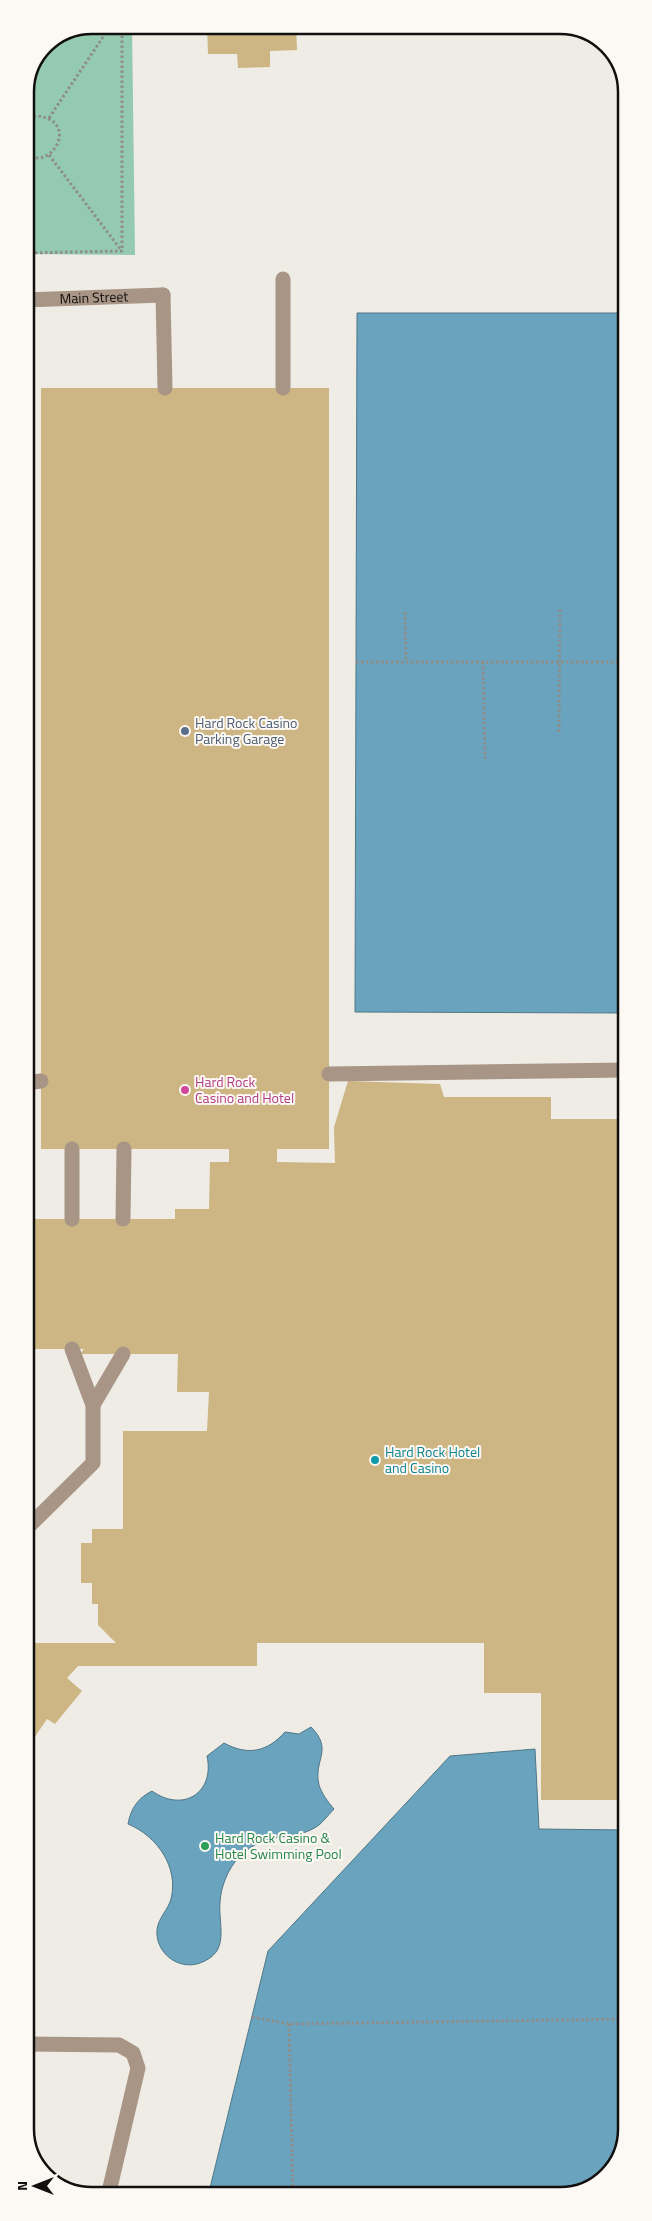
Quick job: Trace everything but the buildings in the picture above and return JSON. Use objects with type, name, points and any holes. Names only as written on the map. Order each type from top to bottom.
[{"type":"street","points":[[283,279],[283,388]]},
{"type":"street","name":"Main Street","points":[[34,300],[163,295],[166,388]]},
{"type":"street","points":[[330,1074],[618,1070]]},
{"type":"street","points":[[72,1150],[72,1219]]},
{"type":"street","points":[[123,1219],[124,1150]]},
{"type":"street","points":[[34,1521],[93,1463],[93,1405],[72,1349]]},
{"type":"street","points":[[93,1405],[123,1354]]},
{"type":"street","points":[[34,2044],[119,2045],[133,2053],[138,2068],[110,2187]]},
{"type":"path","points":[[49,118],[105,34]]},
{"type":"path","points":[[122,34],[122,251]]},
{"type":"path","points":[[34,117],[49,118],[56,126],[60,136],[57,146],[49,155],[39,157],[34,156]]},
{"type":"path","points":[[49,155],[122,251]]},
{"type":"path","points":[[34,253],[122,251]]},
{"type":"path","points":[[559,732],[560,607]]},
{"type":"path","points":[[405,612],[406,662]]},
{"type":"path","points":[[356,662],[618,662]]},
{"type":"path","points":[[483,662],[484,759]]},
{"type":"path","points":[[252,2017],[289,2024],[618,2019]]},
{"type":"path","points":[[289,2024],[293,2187]]},
{"type":"green space","points":[[132,34],[135,255],[34,254],[35,81],[38,70],[51,51],[70,38],[81,35]]},
{"type":"water","points":[[357,313],[618,313],[618,1013],[355,1012]]},
{"type":"water","name":"Hard Rock Casino & Hotel Swimming Pool","points":[[311,1727],[318,1735],[322,1749],[318,1769],[319,1785],[325,1798],[334,1809],[321,1823],[310,1830],[300,1834],[260,1842],[239,1857],[228,1872],[222,1890],[220,1902],[221,1937],[216,1952],[210,1958],[192,1965],[176,1962],[164,1952],[157,1938],[158,1926],[168,1907],[173,1887],[169,1864],[148,1836],[128,1824],[133,1808],[139,1800],[152,1791],[175,1800],[194,1796],[206,1780],[208,1769],[207,1756],[224,1743],[241,1750],[257,1750],[271,1744],[285,1732],[299,1734]]},
{"type":"water","points":[[535,1749],[539,1829],[618,1830],[618,2129],[614,2151],[604,2167],[589,2179],[582,2183],[560,2187],[210,2187],[268,1951],[450,1756]]},
{"type":"place","name":"Hard Rock Casino Parking Garage","points":[[185,731]]},
{"type":"place","name":"Hard Rock Casino and Hotel","points":[[185,1090]]},
{"type":"place","name":"Hard Rock Hotel and Casino","points":[[375,1460]]},
{"type":"place","name":"Hard Rock Casino & Hotel Swimming Pool","points":[[205,1846]]}]
